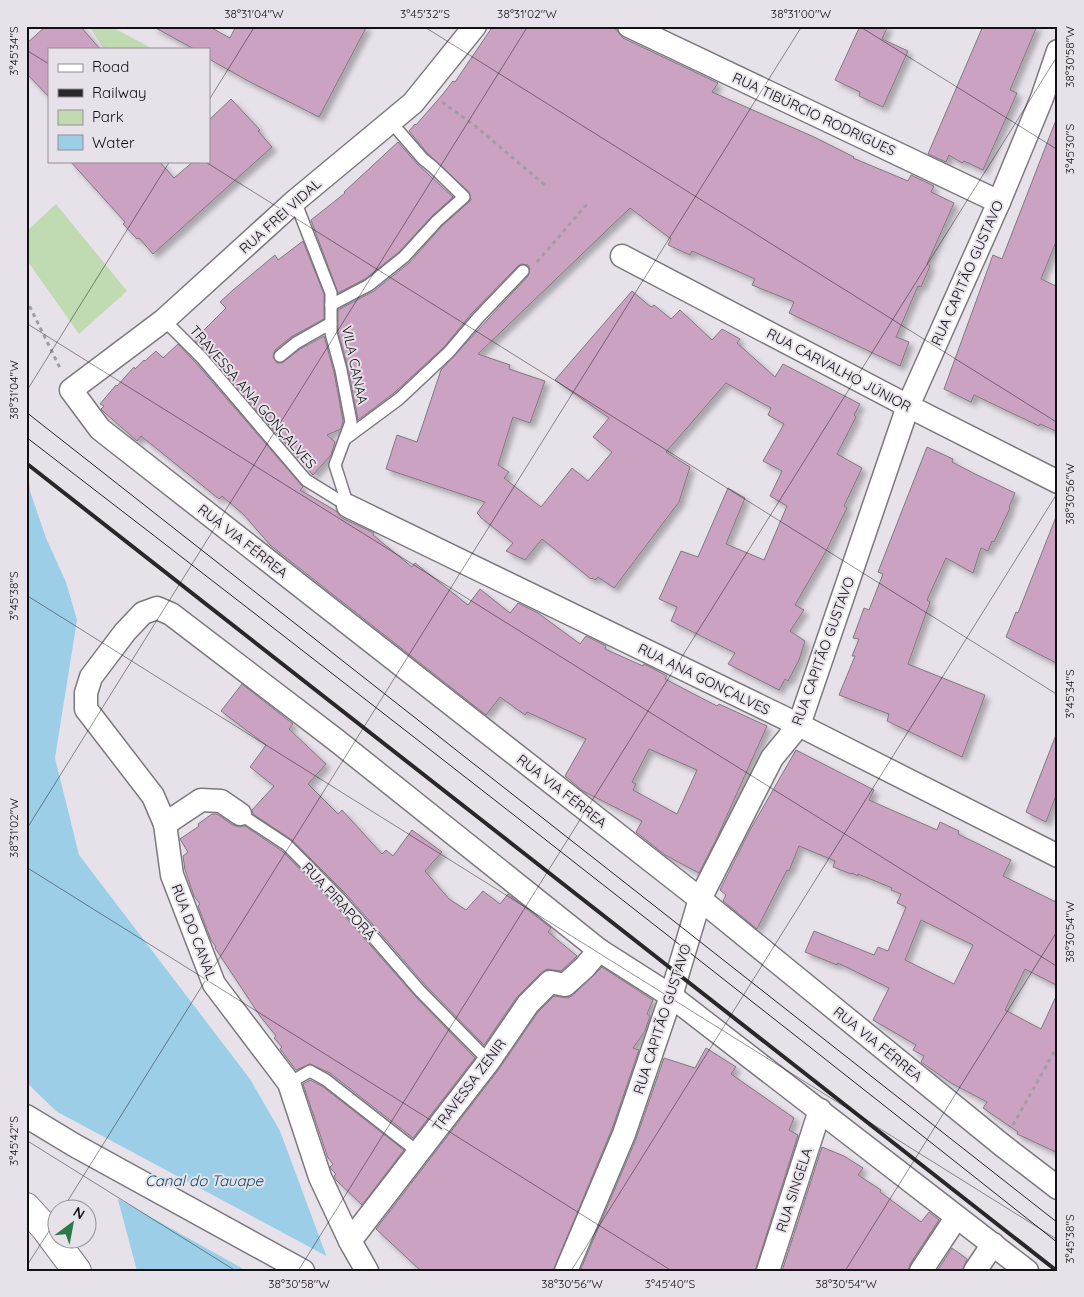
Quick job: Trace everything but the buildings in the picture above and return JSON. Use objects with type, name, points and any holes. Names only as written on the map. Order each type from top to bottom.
[{"type":"street","name":"RUA FREI VIDAL","points":[[71,390],[164,320],[295,201],[412,103],[475,26]]},
{"type":"street","name":"RUA TIBÚRCIO RODRIGUES","points":[[629,26],[999,202]]},
{"type":"street","name":"RUA CAPITÃO GUSTAVO","points":[[566,1271],[624,1134],[671,996],[700,900],[772,758],[799,725],[908,406],[999,202],[1050,102],[1058,51]]},
{"type":"street","name":"RUA CARVALHO JÚNIOR","points":[[622,256],[908,406],[1058,482]]},
{"type":"street","name":"RUA VIA FÉRREA","points":[[71,390],[100,429],[700,900],[1002,1145],[1058,1188]]},
{"type":"street","name":"RUA ANA GONÇALVES","points":[[348,506],[799,725],[1058,856]]},
{"type":"street","name":"RUA DO CANAL","points":[[367,1271],[350,1241],[320,1177],[289,1083],[214,984],[172,875],[165,824],[153,796],[86,709],[86,693],[91,677],[125,632],[143,613],[157,608],[172,614],[336,740],[598,950]]},
{"type":"street","name":"RUA PIRAPORÃ","points":[[165,824],[201,800],[221,801],[240,814]]},
{"type":"street","points":[[598,950],[671,996],[1027,1271]]},
{"type":"street","name":"TRAVESSA ZENIR","points":[[350,1241],[489,1061],[528,1004],[550,982],[565,985],[586,967],[598,950]]},
{"type":"street","name":"RUA SINGELA","points":[[768,1271],[820,1110]]},
{"type":"street","points":[[26,1116],[74,1146],[303,1271]]},
{"type":"street","points":[[26,1207],[45,1228],[77,1271]]},
{"type":"street","points":[[921,1271],[956,1218]]},
{"type":"street","points":[[975,1271],[992,1244]]},
{"type":"lane","points":[[331,305],[370,285],[397,263],[437,221],[464,197],[433,166],[423,159],[390,121]]},
{"type":"lane","name":"VILA CANAA","points":[[295,201],[331,294],[331,333],[342,370],[351,422],[335,465],[348,506]]},
{"type":"lane","points":[[345,439],[399,399],[449,352],[478,318],[523,271]]},
{"type":"lane","name":"TRAVESSA ANA GONÇALVES","points":[[164,320],[202,358],[306,480],[348,506]]},
{"type":"lane","points":[[280,356],[296,343],[331,323]]},
{"type":"lane","name":"RUA PIRAPORÃ","points":[[240,814],[287,845],[340,899],[420,991],[489,1061]]},
{"type":"lane","points":[[289,1083],[310,1072],[326,1080],[418,1152]]},
{"type":"path","points":[[424,88],[474,125],[546,186]]},
{"type":"path","points":[[523,271],[530,269],[547,253],[587,204]]},
{"type":"path","points":[[26,299],[71,390]]},
{"type":"path","points":[[1002,1145],[1058,1045]]},
{"type":"green space","points":[[89,26],[110,26],[151,48],[103,48]]},
{"type":"green space","points":[[56,204],[127,291],[79,334],[26,259],[26,232]]},
{"type":"water","name":"Canal do Tauape","points":[[26,445],[30,491],[46,538],[66,582],[77,620],[55,758],[79,855],[250,1079],[280,1131],[332,1271],[137,1271],[117,1196],[56,1111],[26,1082]]},
{"type":"pier","points":[[50,1108],[330,1258],[334,1271],[247,1271],[115,1197]]},
{"type":"tram line","points":[[26,412],[1058,1223]]},
{"type":"tram line","points":[[26,437],[544,838],[1058,1243]]},
{"type":"railway","points":[[26,463],[1057,1271]]}]
